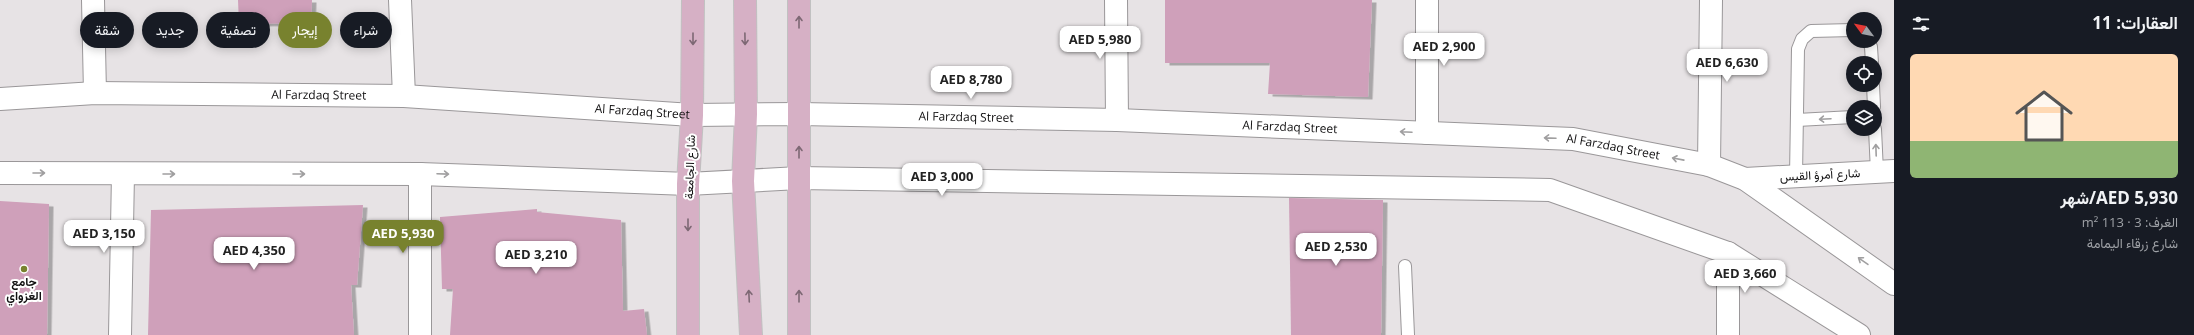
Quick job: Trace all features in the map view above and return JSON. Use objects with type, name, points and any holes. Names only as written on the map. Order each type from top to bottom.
[{"type":"main road","name":"شارع الجامعة","points":[[688,335],[688,184],[692,115],[693,0]]},
{"type":"main road","points":[[745,0],[746,114],[743,181],[751,335]]},
{"type":"main road","points":[[799,0],[799,335]]},
{"type":"street","points":[[93,0],[95,93]]},
{"type":"street","points":[[400,0],[404,96]]},
{"type":"street","points":[[1116,0],[1117,120]]},
{"type":"street","points":[[1427,0],[1428,133]]},
{"type":"street","points":[[1709,165],[1711,0]]},
{"type":"street","name":"Al Farzdaq Street","points":[[0,99],[95,93],[404,96],[692,115],[800,114],[1117,120],[1573,140],[1709,165],[1745,179],[1894,284]]},
{"type":"street","name":"شارع أمرؤ القيس","points":[[1745,179],[1885,171]]},
{"type":"street","points":[[0,173],[420,174],[688,184],[799,178],[1550,190],[1728,252],[1859,335]]},
{"type":"street","points":[[120,335],[123,174]]},
{"type":"street","points":[[420,174],[420,335]]},
{"type":"street","points":[[1728,252],[1728,335]]},
{"type":"lane","points":[[1796,176],[1798,49],[1802,39],[1811,31],[1846,30]]},
{"type":"lane","points":[[1797,120],[1846,117]]},
{"type":"lane","points":[[1877,136],[1885,171]]},
{"type":"lane","points":[[1405,266],[1408,335]]},
{"type":"building","points":[[238,0],[312,0],[311,12],[278,12],[278,23],[270,24],[270,12],[238,12]]},
{"type":"building","points":[[1165,0],[1372,0],[1368,97],[1268,94],[1270,63],[1165,63]]},
{"type":"building","points":[[1289,198],[1383,200],[1381,335],[1291,335]]},
{"type":"building","name":"جامع الغزواي","points":[[0,201],[49,204],[47,335],[0,335]]},
{"type":"building","points":[[363,205],[357,285],[351,285],[354,335],[148,335],[151,210]]},
{"type":"building","points":[[537,209],[537,212],[621,220],[623,311],[644,309],[647,335],[450,335],[453,289],[442,289],[440,217]]},
{"type":"place","name":"جامع الغزواي","points":[[24,269]]}]
